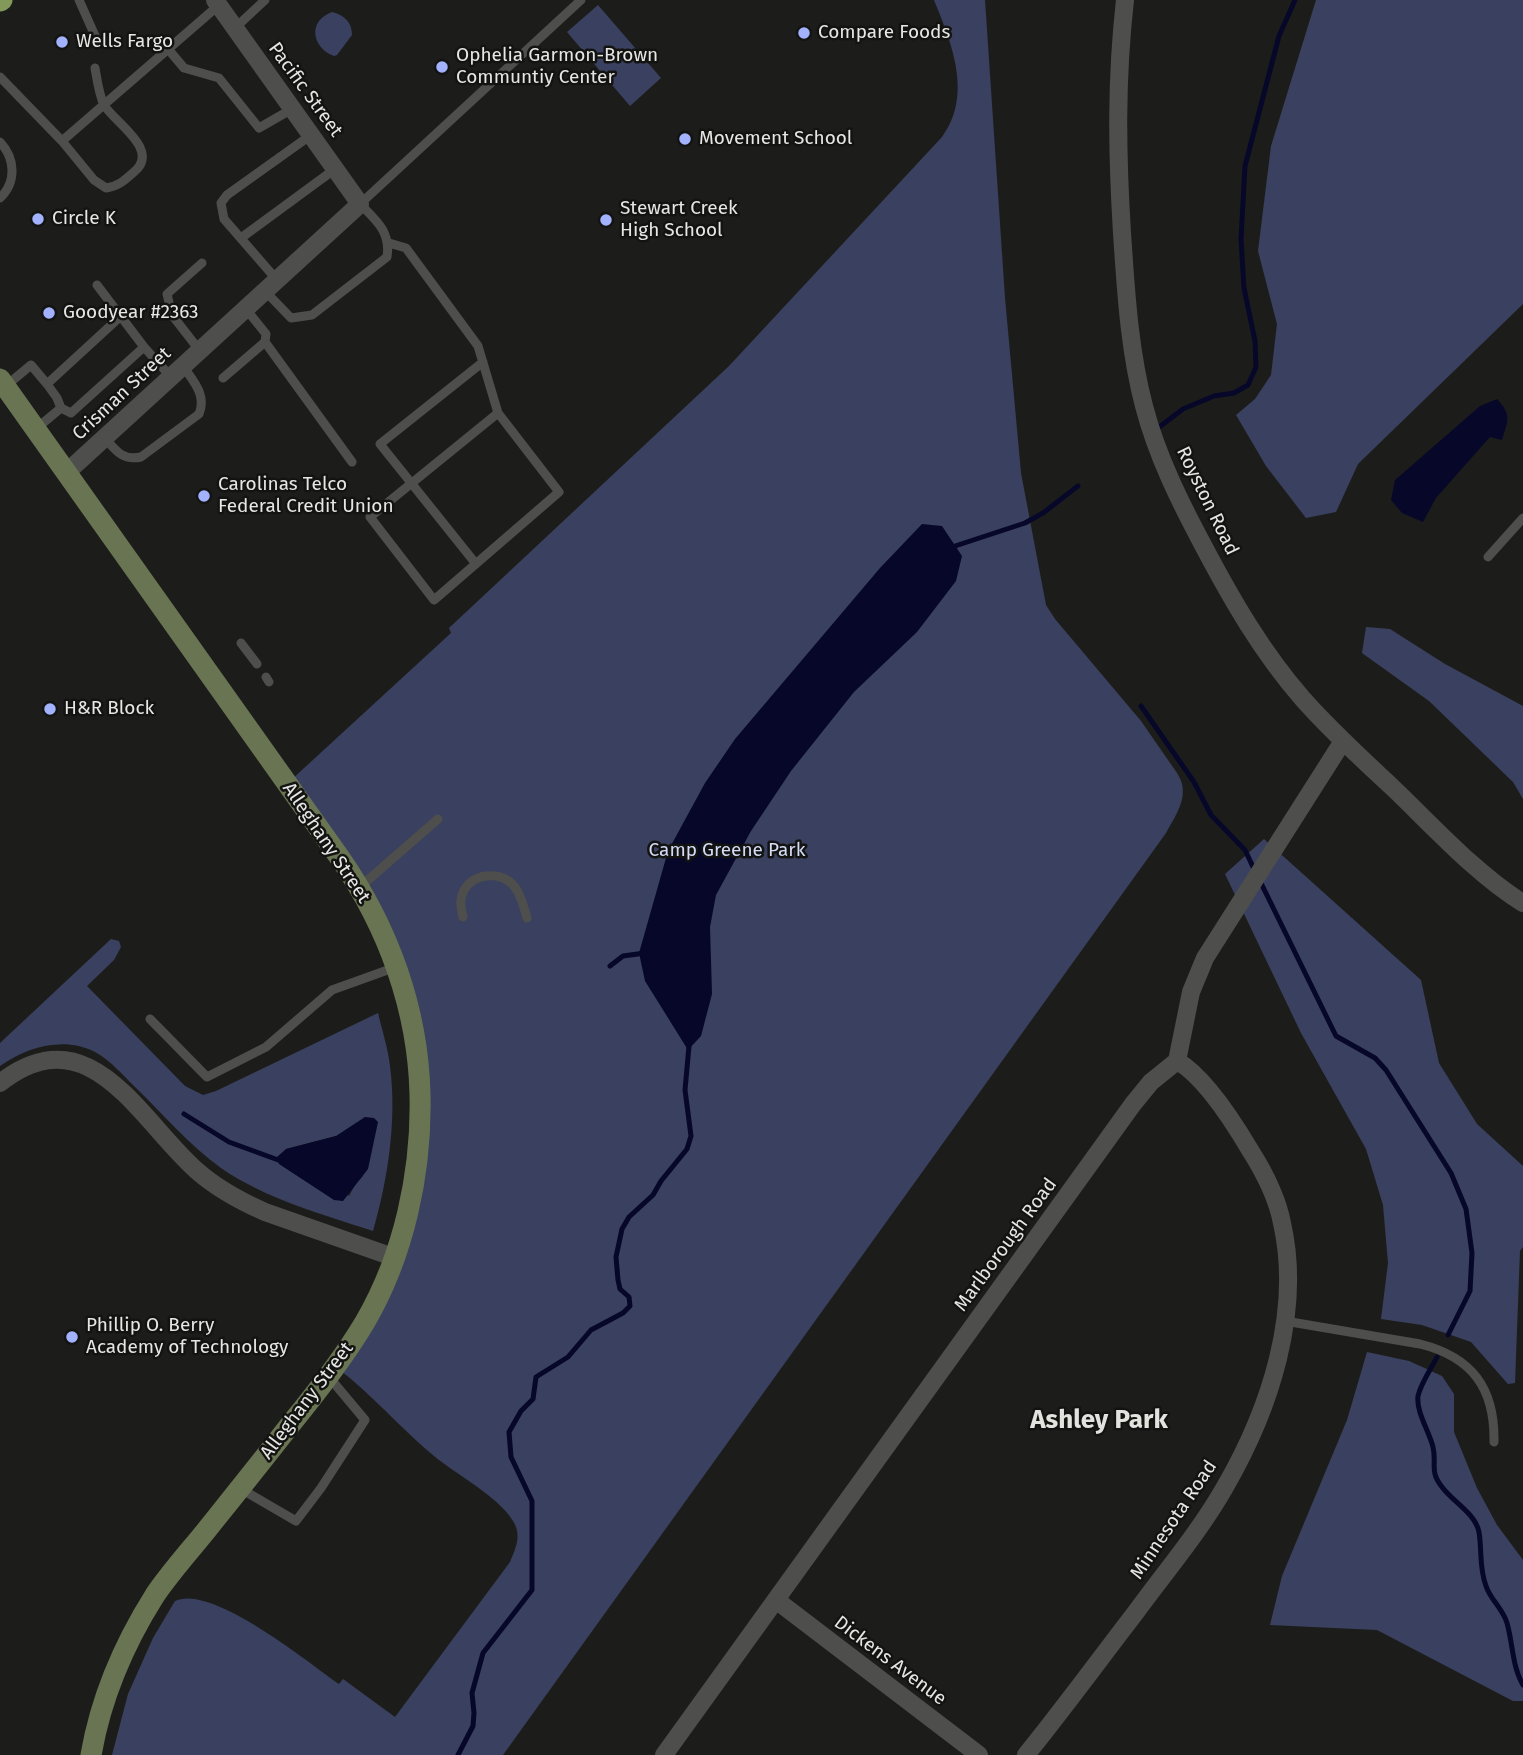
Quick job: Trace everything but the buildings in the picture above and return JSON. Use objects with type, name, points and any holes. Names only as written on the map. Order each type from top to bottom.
[{"type":"street","name":"Royston Road","points":[[1125,0],[1117,95],[1117,154],[1129,323],[1144,407],[1157,448],[1179,500],[1231,597],[1302,698],[1343,741],[1484,873],[1523,903]]},
{"type":"street","name":"Pacific Street","points":[[217,3],[360,204]]},
{"type":"street","name":"Crisman Street","points":[[66,473],[360,204]]},
{"type":"street","name":"Alleghany Street","points":[[3,383],[359,888],[390,949],[406,996],[419,1072],[421,1122],[411,1196],[393,1257],[366,1321],[329,1376],[157,1592],[119,1660],[103,1704],[91,1755]]},
{"type":"street","points":[[1177,1061],[1191,992],[1205,958],[1343,741]]},
{"type":"street","points":[[0,1083],[29,1064],[55,1061],[86,1064],[106,1076],[198,1172],[225,1191],[265,1212],[393,1257]]},
{"type":"street","name":"Minnesota Road","points":[[1026,1755],[1182,1550],[1226,1486],[1247,1445],[1275,1369],[1289,1290],[1288,1254],[1282,1220],[1268,1183],[1242,1137],[1197,1075],[1177,1061]]},
{"type":"street","name":"Marlborough Road","points":[[664,1755],[1133,1104],[1152,1082],[1177,1061]]},
{"type":"street","name":"Dickens Avenue","points":[[776,1600],[979,1755]]},
{"type":"lane","points":[[79,0],[96,38]]},
{"type":"lane","points":[[235,28],[265,0]]},
{"type":"lane","points":[[311,135],[227,195],[221,203],[224,219],[241,238],[291,318],[312,315],[387,257],[389,243],[382,226],[360,204],[581,0]]},
{"type":"lane","points":[[62,141],[217,3]]},
{"type":"lane","points":[[167,50],[184,68],[219,78],[259,128],[292,109]]},
{"type":"lane","points":[[0,78],[62,141],[94,180],[106,188],[117,186],[140,167],[143,158],[139,144],[104,104],[95,68]]},
{"type":"lane","points":[[0,142],[8,150],[13,171],[7,191],[1,196]]},
{"type":"lane","points":[[241,238],[335,169]]},
{"type":"lane","points":[[389,243],[406,248],[478,346],[498,413],[559,492],[434,600],[370,517],[498,413]]},
{"type":"lane","points":[[200,351],[172,315],[167,294],[202,263]]},
{"type":"lane","points":[[97,285],[144,347],[201,394],[203,406],[200,414],[141,457],[130,460],[122,457],[105,438]]},
{"type":"lane","points":[[246,309],[266,334],[265,342],[352,462]]},
{"type":"lane","points":[[47,384],[121,316]]},
{"type":"lane","points":[[223,377],[265,342]]},
{"type":"lane","points":[[3,383],[31,365],[57,398],[61,408],[71,412],[144,347]]},
{"type":"lane","points":[[476,564],[380,444],[483,362]]},
{"type":"lane","points":[[36,429],[61,408]]},
{"type":"lane","points":[[1488,557],[1523,518]]},
{"type":"lane","points":[[241,643],[257,664]]},
{"type":"lane","points":[[359,888],[438,819]]},
{"type":"lane","points":[[463,917],[461,900],[464,890],[474,879],[487,875],[501,876],[514,887],[527,918]]},
{"type":"lane","points":[[150,1019],[207,1077],[267,1047],[332,990],[396,967]]},
{"type":"lane","points":[[1284,1321],[1434,1347],[1461,1360],[1473,1370],[1486,1395],[1494,1424],[1494,1442]]},
{"type":"lane","points":[[240,1489],[296,1521],[365,1420],[329,1376]]},
{"type":"green space","name":"Camp Greene Park","points":[[934,0],[985,0],[1005,298],[1021,473],[1046,605],[1141,721],[1177,773],[1183,788],[1178,811],[1166,833],[503,1755],[112,1755],[128,1694],[153,1638],[175,1601],[191,1599],[212,1603],[235,1614],[339,1684],[343,1679],[395,1717],[510,1562],[518,1536],[516,1526],[498,1503],[434,1456],[337,1368],[412,1199],[408,994],[290,781],[451,633],[449,628],[729,366],[942,137],[951,121],[958,87],[953,52]]},
{"type":"green space","points":[[1316,0],[1523,0],[1523,304],[1358,464],[1336,512],[1306,518],[1266,466],[1236,415],[1255,399],[1271,375],[1277,324],[1258,251],[1271,146]]},
{"type":"green space","points":[[598,5],[661,78],[630,106],[567,32]]},
{"type":"green space","points":[[332,12],[347,20],[352,35],[334,56],[321,47],[315,34],[319,22]]},
{"type":"green space","points":[[1366,627],[1390,629],[1445,664],[1523,706],[1523,799],[1513,782],[1429,701],[1362,653]]},
{"type":"green space","points":[[1264,839],[1421,980],[1439,1063],[1477,1124],[1523,1166],[1523,1247],[1520,1251],[1515,1383],[1508,1384],[1471,1342],[1422,1325],[1381,1319],[1388,1263],[1383,1205],[1366,1149],[1301,1033],[1225,874]]},
{"type":"green space","points":[[111,939],[119,941],[121,947],[114,960],[87,986],[185,1086],[203,1095],[378,1013],[389,1059],[392,1128],[387,1170],[373,1231],[275,1197],[238,1179],[209,1159],[116,1068],[95,1052],[83,1047],[58,1044],[34,1049],[0,1066],[0,1043]],"holes":[[[336,1136],[363,1176],[349,1196],[286,1149]]]},
{"type":"green space","points":[[1367,1352],[1409,1361],[1442,1376],[1454,1394],[1454,1432],[1477,1488],[1497,1525],[1523,1560],[1523,1701],[1513,1701],[1377,1630],[1270,1625],[1282,1576],[1347,1420]]},
{"type":"shaded area","points":[[1497,399],[1507,414],[1502,440],[1490,437],[1436,498],[1423,522],[1402,513],[1391,500],[1395,480],[1480,406]]},
{"type":"shaded area","points":[[922,524],[942,526],[962,556],[956,581],[917,632],[854,692],[791,771],[751,831],[716,895],[710,927],[712,994],[701,1036],[688,1050],[645,981],[639,953],[668,851],[705,783],[735,739],[880,568]]},
{"type":"shaded area","points":[[365,1117],[374,1118],[378,1122],[368,1169],[343,1201],[334,1200],[279,1164],[277,1157],[286,1149],[336,1136]]},
{"type":"waterway","points":[[1158,428],[1183,409],[1214,396],[1234,393],[1248,385],[1256,367],[1255,341],[1244,288],[1241,239],[1245,166],[1279,36],[1295,0]]},
{"type":"waterway","points":[[949,548],[1025,523],[1043,513],[1078,486]]},
{"type":"waterway","points":[[1141,706],[1194,782],[1211,815],[1245,850],[1254,869]]},
{"type":"waterway","points":[[1260,881],[1336,1036],[1375,1058],[1386,1070],[1451,1173],[1466,1209],[1472,1253],[1470,1291],[1448,1335]]},
{"type":"waterway","points":[[610,966],[623,956],[645,953]]},
{"type":"waterway","points":[[458,1755],[473,1726],[472,1693],[483,1653],[532,1590],[532,1501],[511,1457],[509,1432],[521,1411],[533,1399],[536,1377],[568,1357],[591,1330],[623,1313],[630,1306],[629,1297],[620,1289],[618,1280],[616,1257],[622,1229],[629,1217],[653,1195],[687,1149],[691,1136],[685,1090],[689,1046]]},
{"type":"waterway","points":[[184,1114],[229,1142],[281,1161]]},
{"type":"waterway","points":[[1437,1357],[1418,1396],[1421,1415],[1433,1447],[1434,1472],[1438,1481],[1477,1525],[1484,1579],[1507,1623],[1515,1663],[1523,1685]]},
{"type":"place","name":"Compare Foods","points":[[804,33]]},
{"type":"place","name":"Wells Fargo","points":[[62,42]]},
{"type":"place","name":"Ophelia Garmon-Brown Communtiy Center","points":[[442,67]]},
{"type":"place","name":"Movement School","points":[[685,139]]},
{"type":"place","name":"Circle K","points":[[38,219]]},
{"type":"place","name":"Stewart Creek High School","points":[[606,220]]},
{"type":"place","name":"Goodyear #2363","points":[[49,313]]},
{"type":"place","name":"Carolinas Telco Federal Credit Union","points":[[204,496]]},
{"type":"place","name":"H&R Block","points":[[50,709]]},
{"type":"place","name":"Phillip O. Berry Academy of Technology","points":[[72,1337]]},
{"type":"district","name":"Ashley Park","points":[[1099,1421]]}]
